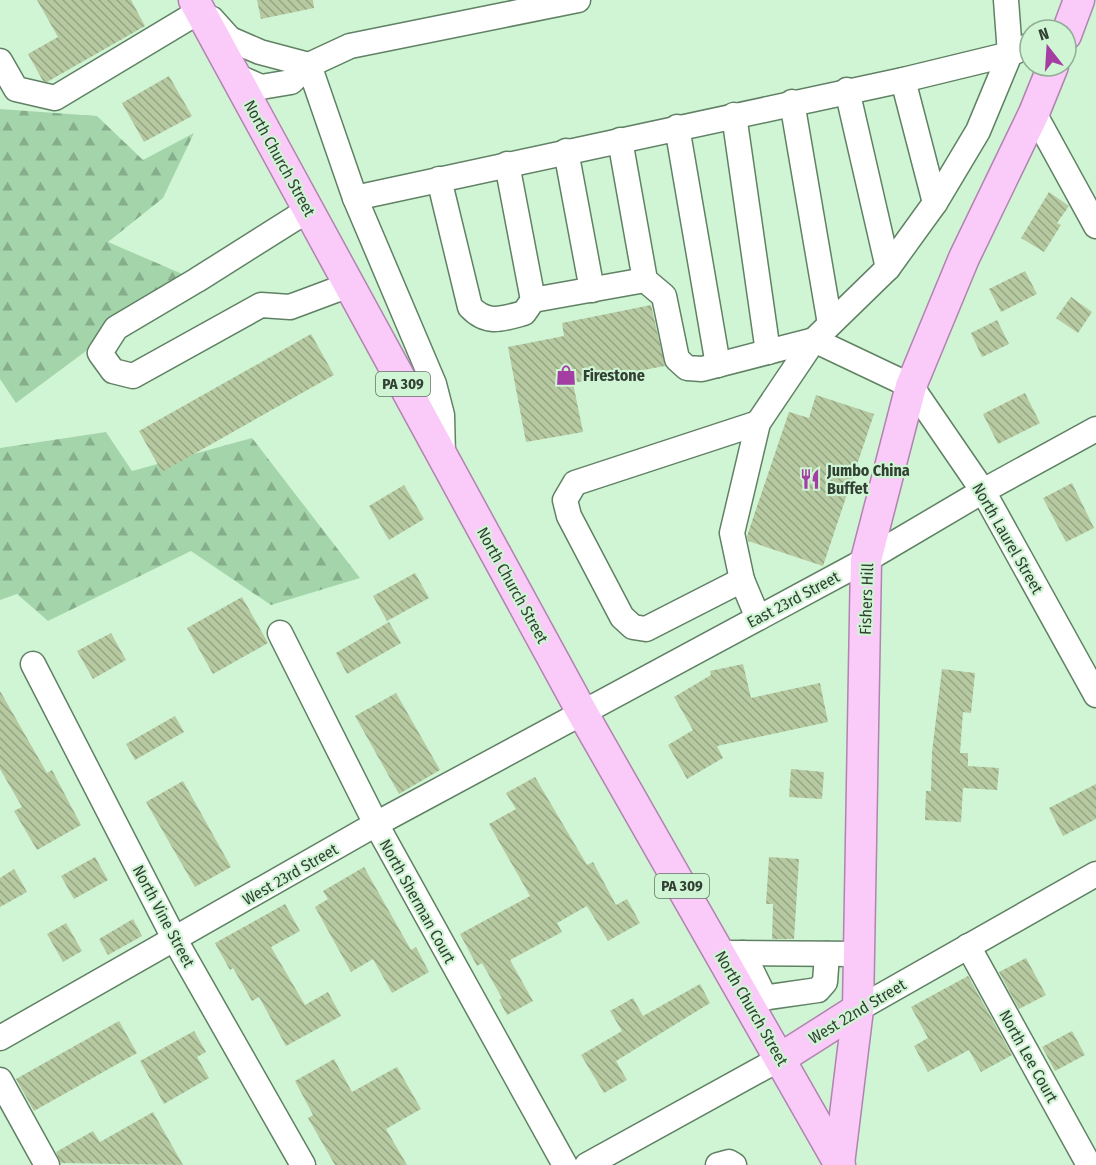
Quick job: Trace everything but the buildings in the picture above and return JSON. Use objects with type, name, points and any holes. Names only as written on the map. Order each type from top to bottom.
[{"type":"main road","points":[[1072,18],[1079,0]]},
{"type":"main road","name":"North Church Street","points":[[196,4],[583,714],[732,953],[756,999],[781,1058],[839,1164]]},
{"type":"main road","name":"Fishers Hill","points":[[839,1164],[858,1009],[866,560],[911,386],[964,258],[1034,113],[1048,78]]},
{"type":"main road","name":"West 22nd Street","points":[[781,1058],[858,1009]]},
{"type":"street","points":[[234,75],[261,87],[291,82],[309,65],[350,46],[578,0]]},
{"type":"street","points":[[1006,0],[1018,42]]},
{"type":"street","points":[[0,61],[15,89],[55,98],[196,4],[230,39],[260,52],[309,65]]},
{"type":"street","points":[[355,198],[792,102],[903,80],[1018,50]]},
{"type":"street","points":[[758,618],[742,580],[732,532],[758,423],[822,332],[888,268],[935,203],[978,131],[1018,53]]},
{"type":"street","points":[[309,65],[355,198],[434,384],[442,415],[443,457]]},
{"type":"street","points":[[903,80],[935,203]]},
{"type":"street","points":[[848,90],[888,268]]},
{"type":"street","points":[[792,102],[822,332]]},
{"type":"street","points":[[1034,113],[1096,226]]},
{"type":"street","points":[[734,116],[768,352]]},
{"type":"street","points":[[677,127],[718,365]]},
{"type":"street","points":[[620,140],[645,280],[664,296],[677,359],[687,368],[702,369],[768,352],[822,332]]},
{"type":"street","points":[[566,151],[592,290]]},
{"type":"street","points":[[507,164],[534,300]]},
{"type":"street","points":[[439,179],[470,307],[478,316],[493,321],[524,313],[534,300],[645,280]]},
{"type":"street","points":[[308,210],[116,328],[100,353],[113,371],[133,376],[261,305],[290,307],[349,285]]},
{"type":"street","points":[[822,332],[911,386]]},
{"type":"street","name":"North Laurel Street","points":[[911,386],[983,491],[1096,695]]},
{"type":"street","points":[[742,580],[646,629],[633,627],[617,609],[568,516],[565,500],[575,483],[758,423]]},
{"type":"street","name":"East 23rd Street","points":[[583,714],[866,560],[983,491],[1096,429]]},
{"type":"street","name":"North Sherman Court","points":[[280,633],[376,824],[565,1165]]},
{"type":"street","name":"North Vine Street","points":[[33,664],[176,940],[303,1165]]},
{"type":"street","name":"West 23rd Street","points":[[0,1038],[176,940],[376,824],[583,714]]},
{"type":"street","name":"West 22nd Street","points":[[858,1009],[1096,874]]},
{"type":"street","name":"North Lee Court","points":[[968,946],[1089,1165]]},
{"type":"street","points":[[732,953],[859,954]]},
{"type":"street","points":[[787,954],[789,994]]},
{"type":"street","points":[[756,999],[818,990],[825,982],[827,954]]},
{"type":"street","name":"West 22nd Street","points":[[591,1164],[781,1058]]},
{"type":"street","points":[[0,1080],[47,1165]]},
{"type":"street","points":[[718,1165],[729,1162],[734,1165]]},
{"type":"green space","points":[[0,109],[97,116],[143,160],[194,133],[163,198],[108,242],[187,276],[16,403],[0,379]]},
{"type":"green space","points":[[106,432],[132,471],[252,438],[360,578],[271,605],[191,551],[48,621],[17,594],[0,600],[0,448]]},
{"type":"place","name":"Firestone","points":[[566,375]]},
{"type":"place","name":"Jumbo China Buffet","points":[[810,479]]}]
